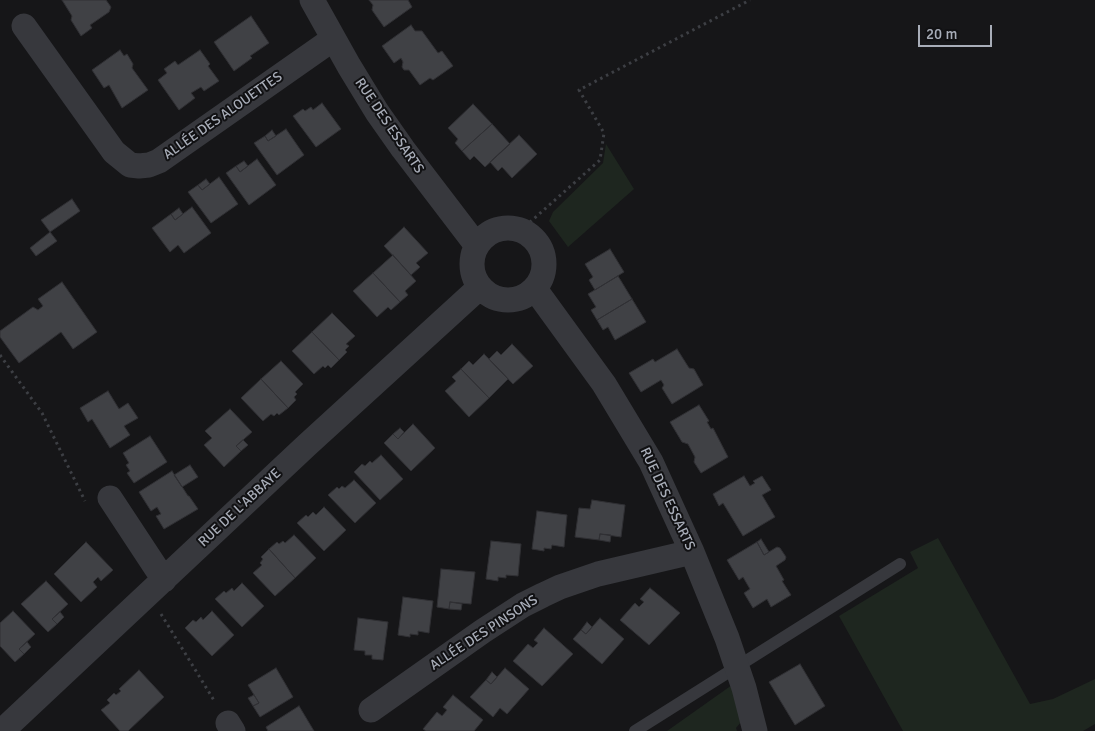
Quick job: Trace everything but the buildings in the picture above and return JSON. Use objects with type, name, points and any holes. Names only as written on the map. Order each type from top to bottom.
[{"type":"street","name":"RUE DES ESSARTS","points":[[312,0],[363,90],[403,149],[477,246]]},
{"type":"street","name":"ALLÉE DES ALOUETTES","points":[[24,26],[114,152],[130,165],[139,166],[149,166],[159,161],[333,39]]},
{"type":"street","points":[[508,228],[520,230],[534,240],[543,256],[543,273],[535,289],[522,298],[507,301],[492,297],[480,287],[474,278],[473,256],[477,246],[485,236],[496,230],[508,228]]},
{"type":"street","name":"RUE DE L'ABBAYE","points":[[2,731],[307,445],[480,287]]},
{"type":"street","name":"RUE DES ESSARTS","points":[[535,289],[604,384],[638,439],[692,552],[738,666],[754,731]]},
{"type":"street","points":[[110,498],[156,587]]},
{"type":"street","name":"ALLÉE DES PINSONS","points":[[371,710],[523,605],[552,591],[598,574],[692,552]]},
{"type":"lane","points":[[636,731],[900,564]]},
{"type":"path","points":[[520,230],[600,160],[604,132],[579,90],[750,0]]},
{"type":"path","points":[[0,355],[42,413],[85,502],[110,498]]},
{"type":"path","points":[[156,587],[231,727]]},
{"type":"shaded area","points":[[606,144],[634,189],[568,247],[549,221],[553,212],[603,163]]},
{"type":"shaded area","points":[[938,538],[1030,704],[1053,699],[1095,679],[1095,724],[1083,731],[903,731],[839,616],[918,568],[910,552]]},
{"type":"shaded area","points":[[732,685],[741,722],[736,728],[737,731],[667,731]]}]
